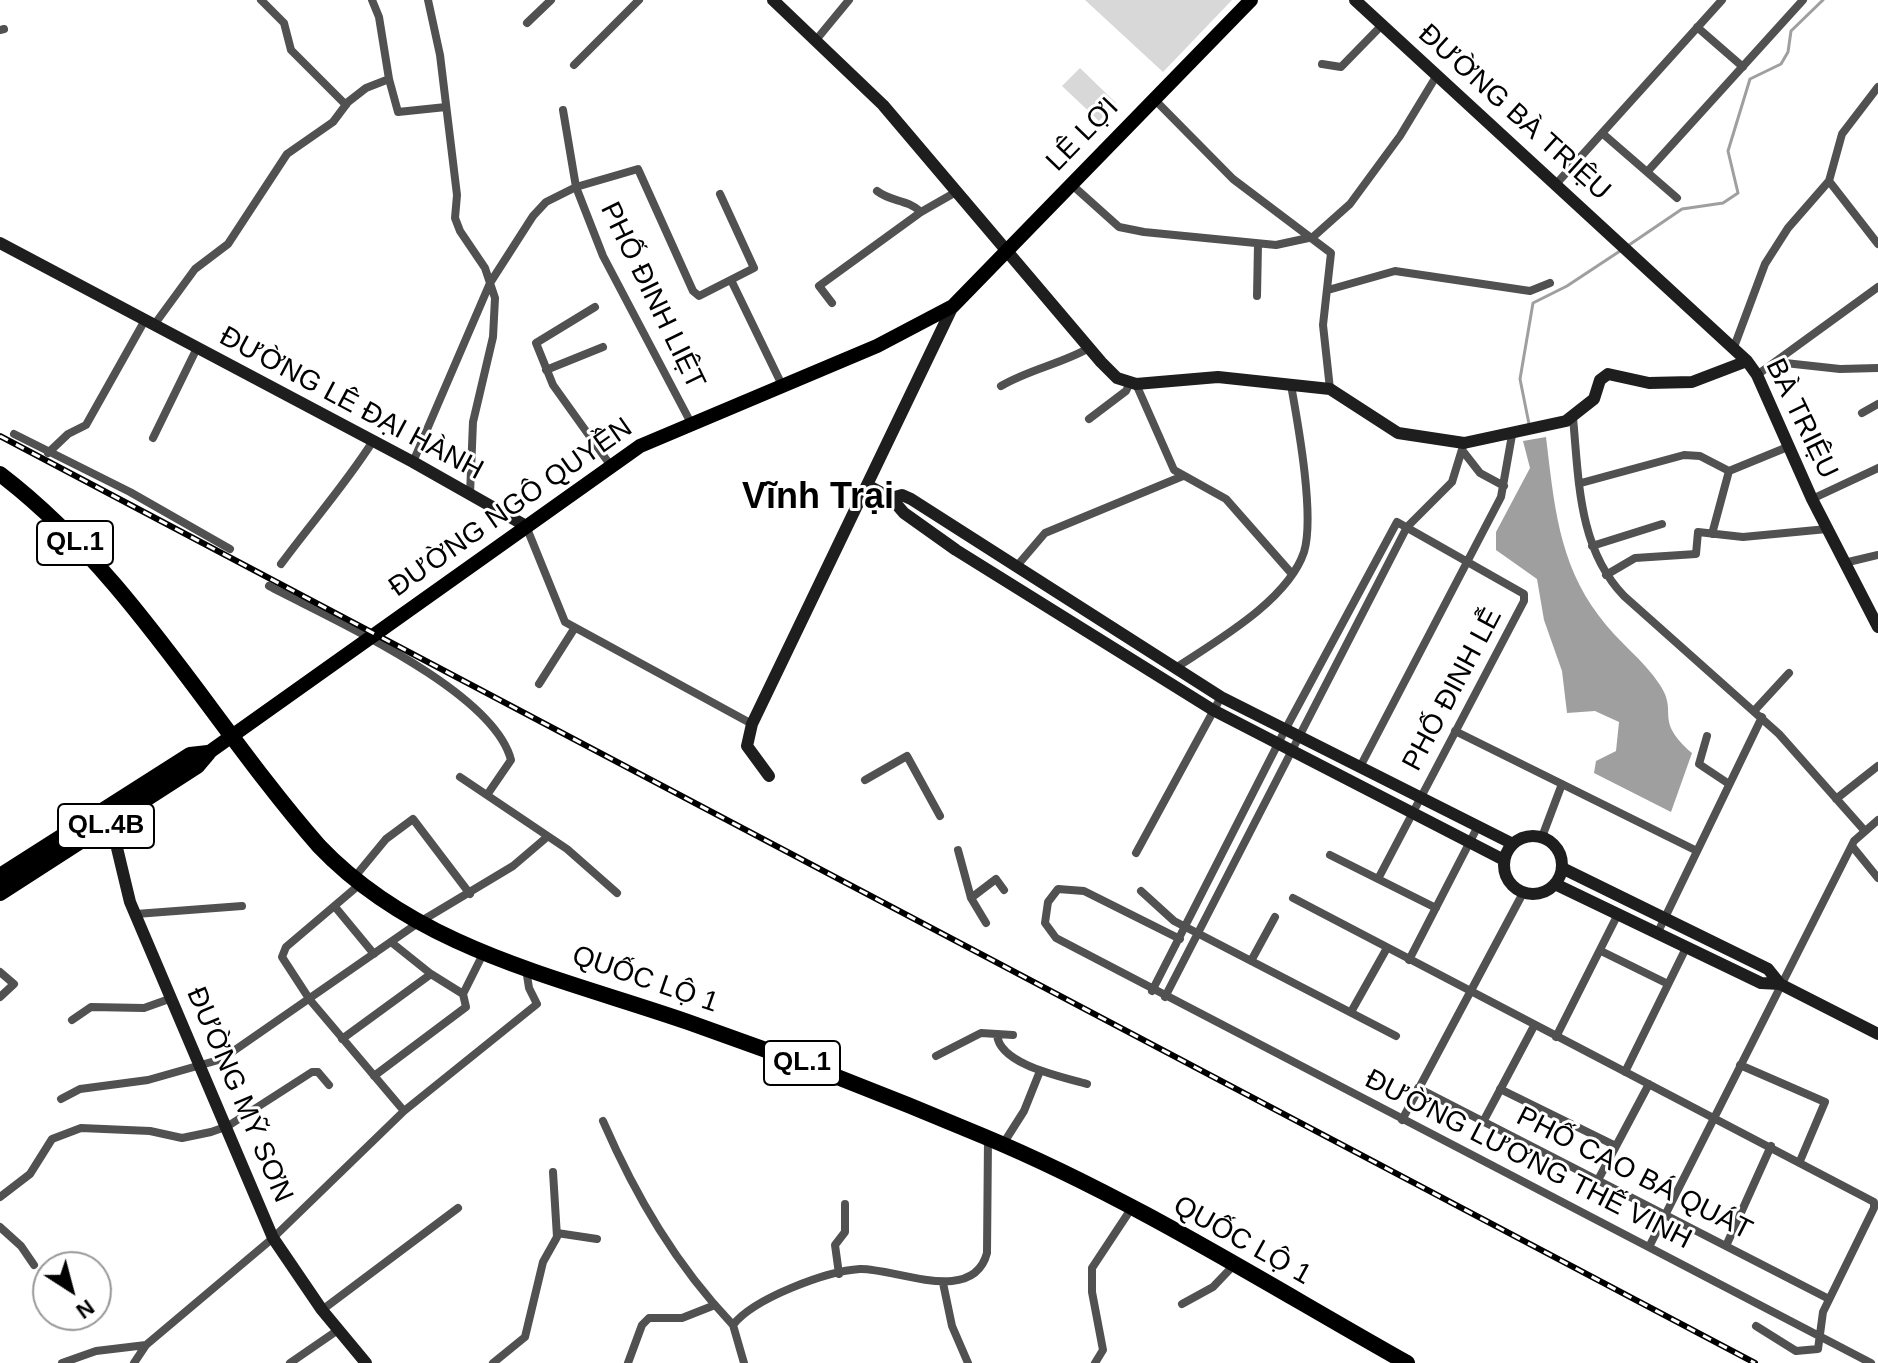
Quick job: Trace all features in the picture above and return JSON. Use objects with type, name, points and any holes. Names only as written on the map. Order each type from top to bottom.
[{"type":"highway","name":"QUỐC LỘ 1","points":[[0,474],[81,549],[233,736],[299,824],[356,882],[418,923],[484,952],[806,1064],[995,1141],[1131,1209],[1407,1363]]},
{"type":"highway","name":"ĐƯỜNG NGÔ QUYỀN","points":[[0,876],[197,766],[208,753]]},
{"type":"highway","name":"ĐƯỜNG NGÔ QUYỀN","points":[[0,893],[107,818]]},
{"type":"main road","name":"LÊ LỢI","points":[[953,306],[1010,251],[1071,184],[1251,0]]},
{"type":"main road","name":"ĐƯỜNG NGÔ QUYỀN","points":[[208,753],[640,446],[877,346],[953,306]]},
{"type":"street","points":[[261,0],[284,23],[291,50],[346,105]]},
{"type":"street","points":[[372,0],[379,17],[398,112],[446,107]]},
{"type":"street","points":[[428,0],[457,195],[455,218],[495,298],[493,337],[473,422],[470,494]]},
{"type":"street","points":[[527,23],[551,0]]},
{"type":"street","points":[[574,65],[639,0]]},
{"type":"street","points":[[773,0],[883,105],[1110,372],[1133,383],[1218,377],[1330,389],[1398,433],[1463,446],[1573,418],[1594,399],[1600,380],[1608,374],[1649,383],[1692,382],[1747,361]]},
{"type":"street","points":[[816,40],[849,0]]},
{"type":"street","name":"ĐƯỜNG BÀ TRIỆU","points":[[1355,0],[1642,261]]},
{"type":"street","points":[[1557,183],[1722,0]]},
{"type":"street","points":[[1647,172],[1803,0]]},
{"type":"street","points":[[1322,64],[1341,67],[1382,25]]},
{"type":"street","points":[[1697,27],[1743,67]]},
{"type":"street","points":[[1071,184],[1119,227],[1276,245],[1313,237],[1350,204],[1400,136],[1437,75]]},
{"type":"street","points":[[48,453],[68,434],[86,425],[149,323],[195,269],[228,244],[287,154],[333,122],[346,105],[366,88],[389,79]]},
{"type":"street","points":[[1734,347],[1765,264],[1788,228],[1829,181],[1842,134],[1878,87]]},
{"type":"street","points":[[1154,99],[1233,179],[1331,253],[1323,325],[1330,389]]},
{"type":"street","name":"PHỐ ĐINH LIỆT","points":[[563,110],[576,187],[603,256],[691,423]]},
{"type":"street","points":[[1602,133],[1677,198]]},
{"type":"street","points":[[413,462],[490,283],[533,216],[546,202],[576,187],[638,169],[693,291],[699,296],[754,268],[720,194]]},
{"type":"street","points":[[1829,181],[1878,244]]},
{"type":"street","points":[[877,191],[912,203],[921,212]]},
{"type":"street","points":[[832,303],[819,286],[921,212],[956,192]]},
{"type":"street","name":"ĐƯỜNG LÊ ĐẠI HÀNH","points":[[0,243],[413,462],[526,526]]},
{"type":"street","points":[[1257,296],[1258,244]]},
{"type":"street","name":"BÀ TRIỆU","points":[[1642,261],[1734,347],[1757,375],[1812,499],[1878,627]]},
{"type":"street","points":[[1328,290],[1395,271],[1530,291],[1550,283]]},
{"type":"street","points":[[731,280],[782,385]]},
{"type":"street","points":[[1757,375],[1878,287]]},
{"type":"street","points":[[769,776],[747,746],[752,724],[953,306]]},
{"type":"street","points":[[595,307],[536,339],[556,390],[611,466]]},
{"type":"street","points":[[546,370],[603,347]]},
{"type":"street","points":[[153,438],[197,348]]},
{"type":"street","points":[[1001,386],[1027,371],[1069,359],[1089,348]]},
{"type":"street","points":[[1775,362],[1840,369],[1878,368]]},
{"type":"street","points":[[1089,419],[1133,383]]},
{"type":"street","points":[[1133,383],[1167,458],[1183,476],[1206,486],[1232,504],[1292,574]]},
{"type":"street","points":[[1159,675],[1262,607],[1292,574],[1303,554],[1307,531],[1291,385]]},
{"type":"street","points":[[1862,413],[1878,404]]},
{"type":"street","points":[[1573,418],[1585,527],[1606,575],[1624,596],[1762,717],[1836,799],[1878,833]]},
{"type":"street","points":[[14,434],[130,492],[230,549]]},
{"type":"street","points":[[1352,784],[1469,563],[1504,486],[1517,434]]},
{"type":"street","points":[[281,564],[326,503],[340,492],[373,441]]},
{"type":"street","points":[[1463,446],[1480,473],[1504,486]]},
{"type":"street","points":[[1165,997],[1257,819],[1291,733],[1407,527],[1452,482],[1463,446]]},
{"type":"street","points":[[1581,483],[1684,455],[1700,456],[1729,471],[1790,446]]},
{"type":"street","points":[[1812,499],[1878,468]]},
{"type":"street","points":[[1712,534],[1729,471]]},
{"type":"street","points":[[1016,567],[1045,533],[1183,476]]},
{"type":"street","points":[[867,485],[891,498],[904,513],[956,550],[1213,710],[1504,860]]},
{"type":"street","points":[[891,498],[902,495],[911,499],[1221,697],[1513,844]]},
{"type":"street","name":"PHỐ ĐINH LỄ","points":[[1291,733],[1395,524],[1407,527],[1524,594],[1524,601],[1378,879]]},
{"type":"street","points":[[1592,546],[1662,524]]},
{"type":"street","points":[[526,526],[557,608],[574,629],[752,724]]},
{"type":"street","points":[[1606,575],[1635,558],[1696,554],[1698,532],[1743,537],[1827,529]]},
{"type":"street","points":[[956,550],[965,535]]},
{"type":"street","points":[[1844,563],[1878,555]]},
{"type":"street","points":[[269,586],[368,639],[465,697],[495,731],[511,760],[487,795]]},
{"type":"street","points":[[1041,602],[1050,587]]},
{"type":"street","points":[[539,684],[574,629]]},
{"type":"street","points":[[1754,711],[1789,673]]},
{"type":"street","points":[[1136,853],[1221,697]]},
{"type":"street","points":[[1657,934],[1762,717]]},
{"type":"street","points":[[1455,731],[1697,851]]},
{"type":"street","points":[[1152,991],[1244,813],[1291,733]]},
{"type":"street","points":[[1707,736],[1699,764],[1729,784]]},
{"type":"street","points":[[865,780],[907,756],[940,816]]},
{"type":"street","points":[[1836,799],[1878,766]]},
{"type":"street","points":[[460,777],[476,791],[487,795],[567,849],[617,893]]},
{"type":"street","points":[[1542,837],[1562,784]]},
{"type":"street","points":[[1244,813],[1257,819]]},
{"type":"street","name":"ĐƯỜNG MỸ SƠN","points":[[107,818],[136,914],[273,1238],[322,1310],[366,1363]]},
{"type":"street","points":[[404,1111],[310,1000],[282,957],[286,947],[336,908],[386,839],[413,819],[470,894]]},
{"type":"street","points":[[1649,1247],[1852,846],[1871,825]]},
{"type":"street","points":[[1409,960],[1478,826]]},
{"type":"street","points":[[61,1099],[80,1089],[148,1080],[222,1059],[418,923],[513,866],[547,837]]},
{"type":"street","points":[[1527,837],[1542,837],[1557,849],[1562,868],[1555,884],[1540,893],[1523,893],[1510,883],[1504,860],[1513,844],[1527,837]]},
{"type":"street","points":[[1852,846],[1878,878]]},
{"type":"street","points":[[958,850],[971,898],[986,923]]},
{"type":"street","points":[[1330,855],[1436,908]]},
{"type":"street","points":[[1562,868],[1727,947],[1768,969],[1780,984]]},
{"type":"street","points":[[971,898],[996,879],[1004,890]]},
{"type":"street","points":[[1555,884],[1761,983],[1780,984],[1878,1034]]},
{"type":"street","name":"ĐƯỜNG LƯƠNG THẾ VINH","points":[[1180,939],[1084,891],[1065,888],[1054,891],[1048,902],[1045,923],[1056,938],[1152,991],[1871,1363]]},
{"type":"street","points":[[1141,891],[1168,917],[1396,1036]]},
{"type":"street","points":[[1402,1120],[1523,893]]},
{"type":"street","points":[[1293,898],[1469,993],[1800,1161],[1875,1205],[1829,1299],[1818,1349],[1796,1351],[1756,1326]]},
{"type":"street","points":[[136,914],[242,906]]},
{"type":"street","points":[[336,908],[374,954]]},
{"type":"street","points":[[1556,1037],[1617,916]]},
{"type":"street","points":[[1251,961],[1275,917]]},
{"type":"street","points":[[391,942],[431,974],[463,994]]},
{"type":"street","points":[[1719,963],[1727,947]]},
{"type":"street","points":[[1351,1012],[1387,948]]},
{"type":"street","points":[[1625,1072],[1686,948]]},
{"type":"street","points":[[1601,951],[1668,984]]},
{"type":"street","points":[[374,1076],[466,1007],[463,994],[484,952]]},
{"type":"street","points":[[134,1363],[146,1345],[273,1238],[404,1111],[537,1004],[529,988],[526,966]]},
{"type":"street","points":[[0,972],[14,984],[0,997]]},
{"type":"street","points":[[342,1039],[431,974]]},
{"type":"street","points":[[72,1020],[91,1007],[144,1008],[172,998]]},
{"type":"street","points":[[1483,1122],[1534,1026]]},
{"type":"street","points":[[936,1056],[981,1033],[1013,1035]]},
{"type":"street","points":[[997,1035],[1000,1045],[1012,1056],[1040,1071],[1087,1084]]},
{"type":"street","points":[[1740,1065],[1825,1102],[1800,1161]]},
{"type":"street","points":[[733,1325],[765,1301],[839,1274],[871,1270],[943,1283],[973,1272],[985,1261],[995,1141],[1024,1111],[1040,1071]]},
{"type":"street","points":[[0,1197],[30,1174],[52,1139],[81,1128],[150,1131],[182,1138],[228,1126],[312,1072],[318,1072],[329,1085]]},
{"type":"street","points":[[1598,1180],[1649,1084]]},
{"type":"street","name":"PHỐ CAO BÁ QUÁT","points":[[1418,1088],[1829,1299]]},
{"type":"street","points":[[1500,1089],[1616,1146]]},
{"type":"street","points":[[603,1121],[643,1205],[674,1255],[733,1325],[744,1363]]},
{"type":"street","points":[[1726,1246],[1771,1146]]},
{"type":"street","points":[[493,1363],[525,1337],[543,1262],[557,1233],[553,1172]]},
{"type":"street","points":[[839,1274],[835,1245],[845,1232],[845,1204]]},
{"type":"street","points":[[322,1310],[458,1208]]},
{"type":"street","points":[[1095,1363],[1103,1350],[1092,1292],[1092,1268],[1131,1209]]},
{"type":"street","points":[[0,1227],[21,1246],[32,1262]]},
{"type":"street","points":[[557,1233],[597,1239]]},
{"type":"street","points":[[1182,1304],[1213,1287],[1233,1266]]},
{"type":"street","points":[[943,1283],[952,1326],[968,1363]]},
{"type":"street","points":[[628,1363],[642,1325],[649,1318],[682,1318],[715,1305]]},
{"type":"street","points":[[290,1363],[338,1330]]},
{"type":"street","points":[[62,1363],[96,1351],[146,1345]]},
{"type":"shaded area","points":[[1085,0],[1232,0],[1163,72]]},
{"type":"shaded area","points":[[1080,68],[1116,103],[1099,121],[1062,86]]},
{"type":"shaded area","points":[[1546,437],[1560,531],[1575,574],[1599,616],[1660,685],[1668,703],[1673,732],[1692,753],[1671,812],[1594,773],[1596,761],[1616,751],[1619,722],[1595,711],[1567,713],[1562,671],[1544,620],[1537,579],[1496,550],[1496,532],[1530,468],[1523,441]]},
{"type":"waterway","points":[[1629,245],[1682,209],[1723,203],[1738,193],[1728,151],[1750,79],[1781,64],[1788,52],[1791,31],[1823,0]]},
{"type":"waterway","points":[[1529,424],[1520,379],[1533,303],[1567,286],[1623,249]]},
{"type":"railway","points":[[0,436],[1755,1363]]},
{"type":"district","name":"Vĩnh Trại","points":[[818,498]]}]
